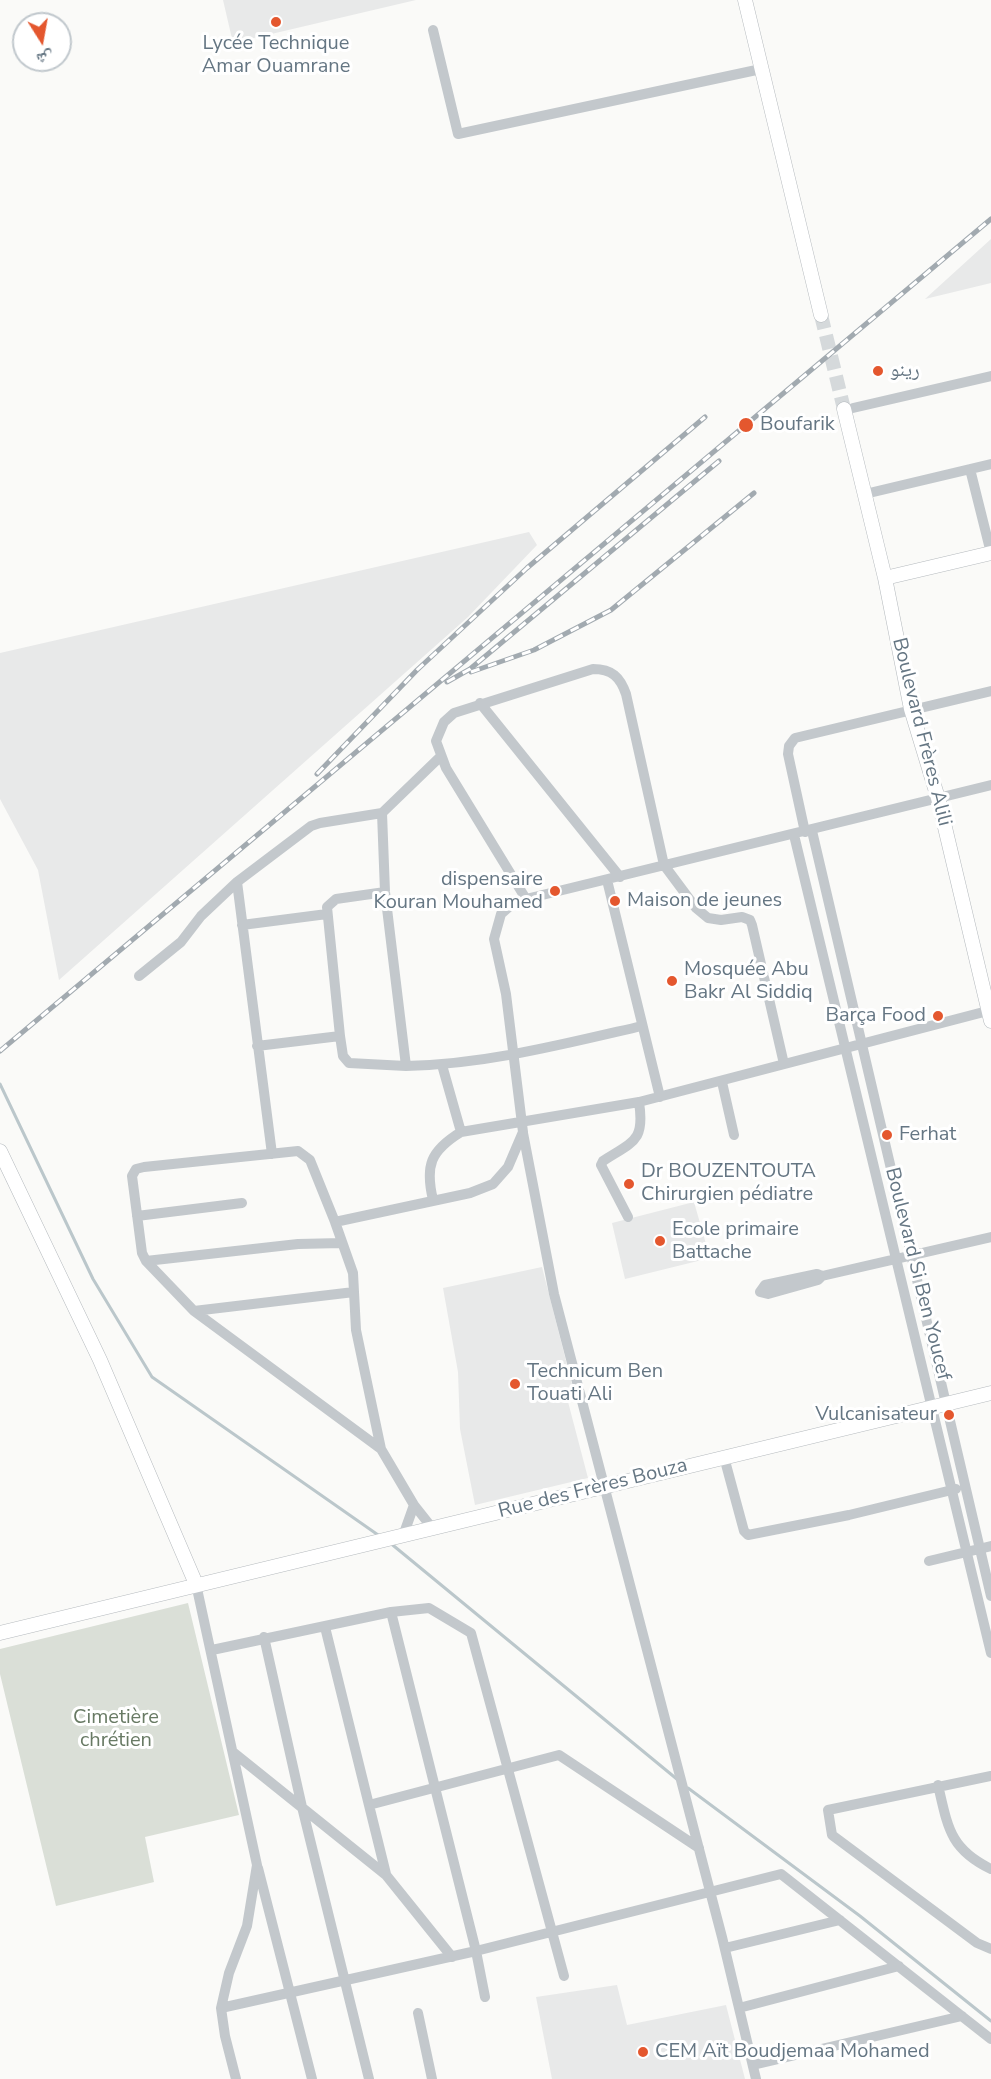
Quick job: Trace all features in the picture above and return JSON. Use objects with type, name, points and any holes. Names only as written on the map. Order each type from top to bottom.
[{"type":"main road","points":[[745,0],[821,315]]},
{"type":"main road","name":"Boulevard Frères Alili","points":[[848,408],[911,709],[938,798],[990,1014]]},
{"type":"main road","points":[[885,578],[991,553]]},
{"type":"main road","points":[[0,1151],[100,1360],[196,1584]]},
{"type":"main road","name":"Rue des Frères Bouza","points":[[0,1633],[991,1393]]},
{"type":"street","points":[[433,30],[458,134],[761,69]]},
{"type":"street","points":[[848,408],[991,376]]},
{"type":"street","points":[[865,494],[991,464]]},
{"type":"street","points":[[970,469],[991,553]]},
{"type":"street","points":[[522,900],[440,757],[436,741],[444,722],[464,708],[593,669],[613,673],[626,694],[664,865],[696,908],[708,918],[721,920],[742,917],[750,920],[784,1064]]},
{"type":"street","points":[[803,833],[788,754],[792,740],[798,736],[991,691]]},
{"type":"street","points":[[480,704],[620,877]]},
{"type":"street","points":[[139,976],[181,942],[201,916],[237,882],[311,826],[382,813],[440,757]]},
{"type":"street","points":[[756,2079],[725,1948],[554,1294],[523,1127],[512,1056],[506,994],[494,939],[501,914],[522,900],[803,833],[991,785]]},
{"type":"street","points":[[382,813],[385,892],[406,1066]]},
{"type":"street","name":"Boulevard Si Ben Youcef","points":[[803,833],[861,1042],[991,1596]]},
{"type":"street","name":"Boulevard Si Ben Youcef","points":[[803,833],[844,1047],[991,1653]]},
{"type":"street","points":[[607,880],[660,1097]]},
{"type":"street","points":[[237,882],[272,1154]]},
{"type":"street","points":[[385,892],[336,899],[329,903],[327,914],[342,1056],[349,1063],[442,1065],[512,1056],[642,1026]]},
{"type":"street","points":[[242,925],[327,914]]},
{"type":"street","points":[[433,1200],[428,1178],[429,1165],[448,1140],[460,1132],[481,1127],[523,1127],[639,1102],[722,1082],[861,1042],[990,1014]]},
{"type":"street","points":[[257,1046],[340,1036]]},
{"type":"street","points":[[442,1065],[460,1132]]},
{"type":"street","points":[[722,1082],[734,1135]]},
{"type":"street","points":[[628,1217],[601,1165],[603,1161],[636,1141],[642,1127],[639,1102]]},
{"type":"street","points":[[335,1222],[470,1193],[493,1184],[508,1167],[523,1127]]},
{"type":"street","points":[[381,1449],[194,1311],[146,1261],[142,1253],[131,1179],[140,1167],[298,1151],[307,1155],[351,1264],[362,1368],[381,1449],[414,1505],[433,1529]]},
{"type":"street","points":[[137,1216],[242,1203]]},
{"type":"street","points":[[822,1276],[818,1280],[768,1294],[760,1292],[765,1285],[817,1274],[822,1276],[991,1237]]},
{"type":"street","points":[[146,1261],[298,1244],[342,1243]]},
{"type":"street","points":[[194,1311],[354,1292]]},
{"type":"street","points":[[724,1457],[744,1531],[748,1535],[849,1515],[965,1487]]},
{"type":"street","points":[[398,1537],[414,1505]]},
{"type":"street","points":[[929,1562],[991,1546]]},
{"type":"street","points":[[196,1584],[257,1864],[312,2079]]},
{"type":"street","points":[[212,1650],[264,1637],[325,1627],[391,1612],[429,1608],[471,1632],[564,1976]]},
{"type":"street","points":[[391,1612],[476,1951],[485,1997]]},
{"type":"street","points":[[325,1627],[386,1875]]},
{"type":"street","points":[[264,1637],[302,1807],[369,2079]]},
{"type":"street","points":[[234,1753],[386,1875],[452,1957]]},
{"type":"street","points":[[369,1805],[560,1755],[699,1848]]},
{"type":"street","points":[[991,1776],[938,1785],[828,1810],[832,1834],[977,1943],[991,1949]]},
{"type":"street","points":[[938,1785],[955,1842],[969,1858],[991,1869]]},
{"type":"street","points":[[236,2079],[225,2036],[221,2008],[229,1973],[247,1926],[257,1864]]},
{"type":"street","points":[[221,2008],[452,1957],[781,1874],[991,2039]]},
{"type":"street","points":[[725,1948],[840,1920]]},
{"type":"street","points":[[739,2008],[899,1966]]},
{"type":"street","points":[[418,2013],[432,2079]]},
{"type":"street","points":[[753,2065],[962,2016]]},
{"type":"shaded area","name":"Lycée Technique Amar Ouamrane","points":[[223,0],[416,0],[233,43]]},
{"type":"shaded area","points":[[991,239],[991,283],[925,299]]},
{"type":"shaded area","points":[[529,532],[537,545],[468,617],[59,980],[38,870],[0,799],[0,653]]},
{"type":"shaded area","name":"Ecole primaire Battache","points":[[694,1202],[710,1258],[625,1279],[612,1223]]},
{"type":"shaded area","name":"Technicum Ben Touati Ali","points":[[542,1267],[575,1396],[567,1398],[588,1478],[475,1505],[460,1429],[458,1372],[443,1288]]},
{"type":"shaded area","name":"CEM Aït Boudjemaa Mohamed","points":[[617,1985],[627,2025],[726,2005],[745,2079],[552,2079],[536,1997]]},
{"type":"green space","name":"Cimetière chrétien","points":[[188,1603],[239,1815],[145,1837],[154,1882],[56,1906],[0,1674],[0,1649]]},
{"type":"waterway","points":[[0,1084],[93,1279],[152,1377],[381,1537]]},
{"type":"waterway","points":[[389,1542],[678,1780]]},
{"type":"waterway","points":[[688,1788],[860,1916],[991,2021]]},
{"type":"tunnel","points":[[821,315],[844,409]]},
{"type":"railway","points":[[0,1051],[991,219]]},
{"type":"railway","points":[[317,774],[417,670],[527,568],[705,417]]},
{"type":"railway","points":[[447,682],[470,669],[719,461]]},
{"type":"railway","points":[[471,672],[534,650],[611,610],[754,493]]},
{"type":"place","name":"Lycée Technique Amar Ouamrane","points":[[276,22]]},
{"type":"place","name":"رينو","points":[[878,371]]},
{"type":"place","name":"Boufarik","points":[[746,425]]},
{"type":"place","name":"dispensaire Kouran Mouhamed","points":[[555,891]]},
{"type":"place","name":"Maison de jeunes","points":[[615,901]]},
{"type":"place","name":"Mosquée Abu Bakr Al Siddiq","points":[[672,981]]},
{"type":"place","name":"Barça Food","points":[[938,1016]]},
{"type":"place","name":"Ferhat","points":[[887,1135]]},
{"type":"place","name":"Dr BOUZENTOUTA Chirurgien pédiatre","points":[[629,1184]]},
{"type":"place","name":"Ecole primaire Battache","points":[[660,1241]]},
{"type":"place","name":"Technicum Ben Touati Ali","points":[[515,1384]]},
{"type":"place","name":"Vulcanisateur","points":[[949,1415]]},
{"type":"place","name":"CEM Aït Boudjemaa Mohamed","points":[[643,2052]]}]
